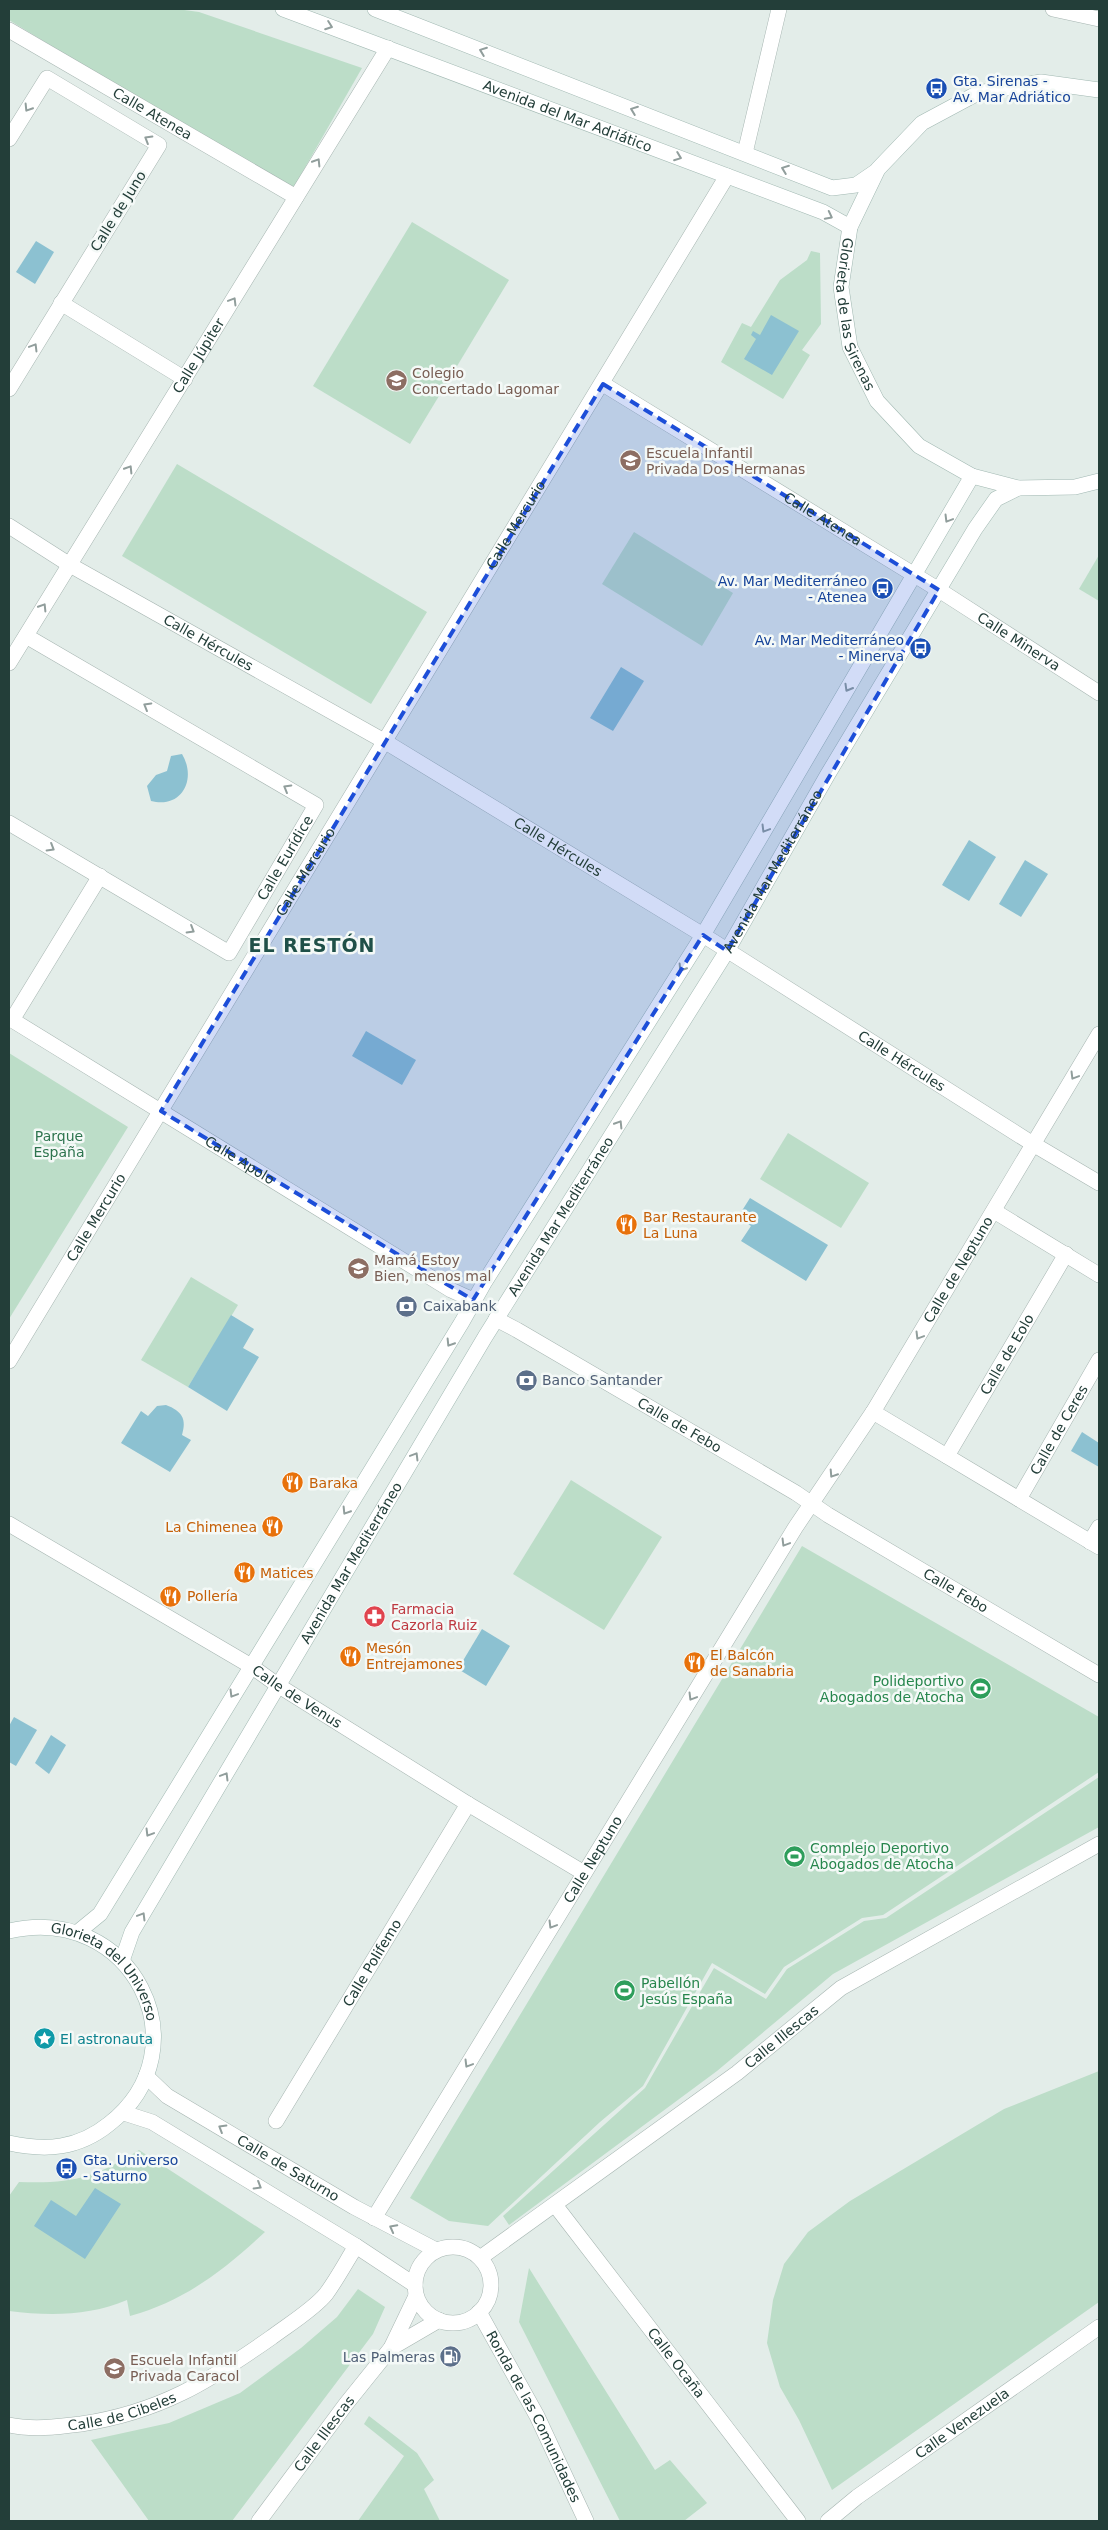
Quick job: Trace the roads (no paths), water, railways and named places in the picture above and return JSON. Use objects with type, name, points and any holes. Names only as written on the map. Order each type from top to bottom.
[{"type":"street","name":"Avenida del Mar Adriático","points":[[284,9],[823,212],[850,227]]},
{"type":"street","points":[[375,9],[832,188],[856,185],[878,169]]},
{"type":"street","points":[[745,153],[778,9]]},
{"type":"street","points":[[1053,9],[1099,19]]},
{"type":"street","name":"Calle Atenea","points":[[9,30],[296,197]]},
{"type":"street","name":"Calle Júpiter","points":[[9,663],[388,48]]},
{"type":"street","name":"Calle de Juno","points":[[9,139],[47,78],[159,145],[9,389]]},
{"type":"street","name":"Glorieta de las Sirenas","points":[[1099,90],[1041,82],[978,93],[922,123],[878,169],[850,227],[841,287],[850,346],[877,401],[919,446],[972,476],[1018,488],[1075,488],[1099,480]]},
{"type":"street","name":"Calle Mercurio","points":[[9,1360],[603,384],[727,176]]},
{"type":"street","points":[[61,302],[185,379]]},
{"type":"street","name":"Calle Atenea","points":[[603,384],[939,590]]},
{"type":"street","name":"Avenida Mar Mediterráneo","points":[[78,1932],[100,1914],[462,1322],[473,1300],[703,934],[972,476]]},
{"type":"street","name":"Avenida Mar Mediterráneo","points":[[122,1960],[132,1932],[496,1320],[727,951],[828,774],[939,590],[996,499],[1018,488]]},
{"type":"street","name":"Calle Hércules","points":[[9,526],[70,565],[384,742],[703,934],[1033,1144],[1099,1183]]},
{"type":"street","name":"Calle Minerva","points":[[939,590],[1099,693]]},
{"type":"street","name":"Calle Eurídice","points":[[26,636],[316,805],[229,953]]},
{"type":"street","points":[[316,805],[338,817]]},
{"type":"street","points":[[9,823],[249,965]]},
{"type":"street","points":[[11,1019],[100,876]]},
{"type":"street","name":"Calle Apolo","points":[[11,1019],[443,1284],[473,1300]]},
{"type":"street","name":"Calle de Neptuno","points":[[812,1503],[873,1412],[1099,1034]]},
{"type":"street","points":[[994,1210],[1099,1275]]},
{"type":"street","name":"Calle de Eolo","points":[[947,1456],[1066,1254]]},
{"type":"street","name":"Calle de Febo","points":[[496,1320],[526,1334],[812,1503]]},
{"type":"street","name":"Calle de Ceres","points":[[1019,1499],[1099,1360]]},
{"type":"street","points":[[873,1412],[1095,1544],[1099,1526]]},
{"type":"street","name":"Calle Febo","points":[[812,1503],[836,1520],[1099,1675]]},
{"type":"street","name":"Calle Neptuno","points":[[374,2218],[812,1503]]},
{"type":"street","name":"Calle de Venus","points":[[9,1524],[251,1666],[279,1686],[468,1804],[584,1873]]},
{"type":"street","name":"Calle Polifemo","points":[[276,2121],[468,1804]]},
{"type":"street","name":"Calle Illescas","points":[[480,2258],[737,2073],[841,1988],[1099,1844]]},
{"type":"street","name":"Glorieta del Universo","points":[[9,1931],[27,1927],[53,1926],[78,1932],[102,1944],[122,1960],[140,1986],[151,2015],[153,2046],[146,2076],[137,2096],[124,2113],[98,2134],[67,2146],[34,2149],[9,2143]]},
{"type":"street","name":"Calle de Saturno","points":[[146,2076],[167,2096],[374,2218],[436,2250]]},
{"type":"street","points":[[124,2113],[152,2122],[356,2246],[415,2290],[424,2310],[439,2320],[461,2322],[479,2312],[488,2299],[491,2285],[488,2270],[480,2258],[469,2250],[455,2247],[436,2250],[420,2265],[415,2290]]},
{"type":"street","name":"Calle Ocaña","points":[[555,2205],[798,2521]]},
{"type":"street","name":"Calle de Cibeles","points":[[9,2426],[20,2428],[62,2427],[102,2421],[125,2416],[179,2396],[243,2357],[325,2296],[356,2246]]},
{"type":"street","name":"Calle Illescas","points":[[259,2521],[346,2404],[391,2348],[415,2290]]},
{"type":"street","name":"Ronda de las Comunidades","points":[[479,2312],[537,2416],[586,2521]]},
{"type":"street","name":"Calle Illescas","points":[[391,2348],[439,2320]]},
{"type":"street","name":"Calle Venezuela","points":[[828,2521],[857,2497],[1099,2327]]},
{"type":"water","points":[[36,241],[54,252],[35,284],[16,272]]},
{"type":"water","points":[[771,315],[799,331],[772,375],[744,359],[756,339],[751,335],[753,331],[760,335]]},
{"type":"water","points":[[621,667],[644,681],[613,731],[590,718]]},
{"type":"water","points":[[182,754],[188,773],[184,790],[171,801],[151,801],[147,786],[156,775],[167,771],[171,756]]},
{"type":"water","points":[[969,840],[996,857],[969,901],[942,885]]},
{"type":"water","points":[[1025,860],[1048,874],[1021,917],[999,904]]},
{"type":"water","points":[[366,1031],[416,1060],[402,1085],[352,1056]]},
{"type":"water","points":[[750,1198],[828,1245],[806,1281],[741,1241],[751,1226],[738,1217]]},
{"type":"water","points":[[231,1315],[254,1329],[243,1348],[259,1357],[227,1411],[188,1387]]},
{"type":"water","points":[[166,1405],[176,1410],[182,1416],[184,1424],[182,1435],[191,1440],[170,1472],[121,1443],[141,1411],[148,1416],[157,1406]]},
{"type":"water","points":[[1082,1432],[1099,1443],[1099,1467],[1071,1451]]},
{"type":"water","points":[[482,1629],[510,1646],[486,1686],[458,1669]]},
{"type":"water","points":[[14,1717],[37,1730],[16,1766],[9,1762],[9,1726]]},
{"type":"water","points":[[51,1735],[66,1745],[49,1774],[35,1763]]},
{"type":"water","points":[[95,2188],[121,2204],[85,2259],[34,2226],[51,2200],[76,2216]]},
{"type":"place","name":"Gta. Sirenas - Av. Mar Adriático","points":[[937,89]]},
{"type":"place","name":"Colegio Concertado Lagomar","points":[[396,381]]},
{"type":"place","name":"Escuela Infantil Privada Dos Hermanas","points":[[630,461]]},
{"type":"place","name":"Av. Mar Mediterráneo - Atenea","points":[[883,589]]},
{"type":"place","name":"Av. Mar Mediterráneo - Minerva","points":[[920,648]]},
{"type":"place","name":"Bar Restaurante La Luna","points":[[627,1225]]},
{"type":"place","name":"Mamá Estoy Bien, menos mal","points":[[358,1268]]},
{"type":"place","name":"Caixabank","points":[[407,1306]]},
{"type":"place","name":"Banco Santander","points":[[526,1380]]},
{"type":"place","name":"Baraka","points":[[293,1483]]},
{"type":"place","name":"La Chimenea","points":[[273,1527]]},
{"type":"place","name":"Matices","points":[[244,1573]]},
{"type":"place","name":"Pollería","points":[[171,1596]]},
{"type":"place","name":"Farmacia Cazorla Ruiz","points":[[375,1617]]},
{"type":"place","name":"Mesón Entrejamones","points":[[350,1656]]},
{"type":"place","name":"El Balcón de Sanabria","points":[[694,1663]]},
{"type":"place","name":"Polideportivo Abogados de Atocha","points":[[980,1689]]},
{"type":"place","name":"Complejo Deportivo Abogados de Atocha","points":[[794,1856]]},
{"type":"place","name":"Pabellón Jesús España","points":[[625,1991]]},
{"type":"place","name":"El astronauta","points":[[44,2039]]},
{"type":"place","name":"Gta. Universo - Saturno","points":[[67,2168]]},
{"type":"place","name":"Las Palmeras","points":[[451,2357]]},
{"type":"place","name":"Escuela Infantil Privada Caracol","points":[[114,2368]]},
{"type":"district","name":"EL RESTÓN","points":[[312,945]]},
{"type":"park label","name":"Parque España","points":[[59,1144]]}]
